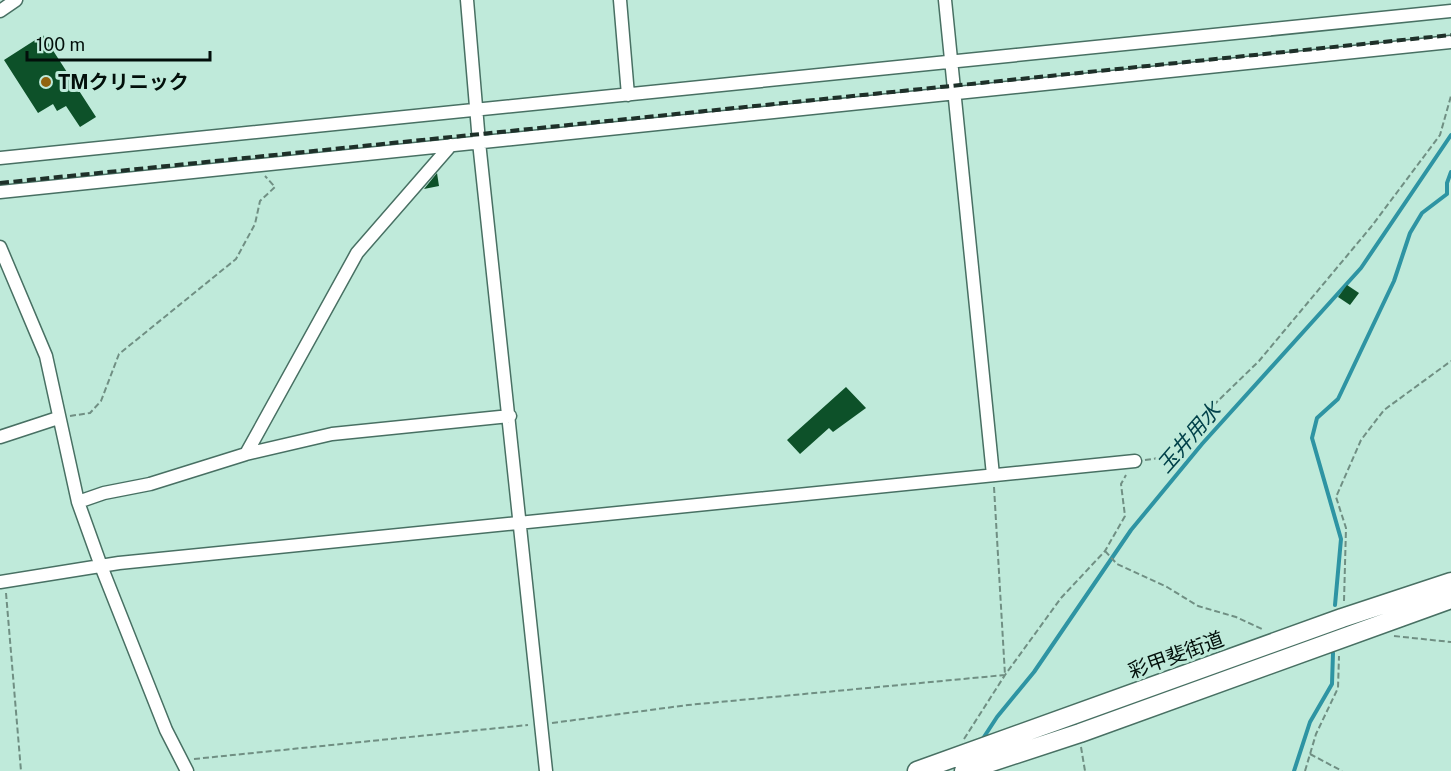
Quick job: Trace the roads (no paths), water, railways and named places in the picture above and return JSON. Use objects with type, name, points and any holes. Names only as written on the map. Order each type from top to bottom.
[{"type":"highway","name":"彩甲斐街道","points":[[962,764],[983,749],[1342,618],[1451,582]]},
{"type":"highway","name":"彩甲斐街道","points":[[917,771],[962,764],[1080,733],[1451,599]]},
{"type":"street","points":[[0,11],[16,0]]},
{"type":"street","points":[[467,0],[479,142],[510,416],[546,771]]},
{"type":"street","points":[[620,0],[628,95]]},
{"type":"street","points":[[945,0],[993,475]]},
{"type":"street","points":[[0,158],[1451,11]]},
{"type":"street","points":[[0,192],[954,96],[1451,42]]},
{"type":"street","points":[[246,454],[357,253],[451,145]]},
{"type":"street","points":[[0,247],[46,356],[78,502],[166,730],[184,766]]},
{"type":"street","points":[[78,502],[104,493],[150,484],[246,454],[332,434],[510,416]]},
{"type":"street","points":[[0,437],[58,418]]},
{"type":"street","points":[[3,582],[101,566],[1135,461]]},
{"type":"waterway","name":"玉井用水","points":[[982,740],[997,717],[1034,672],[1131,530],[1202,444],[1361,268],[1451,135]]},
{"type":"waterway","points":[[1335,605],[1341,539],[1312,438],[1317,418],[1338,399],[1394,281],[1410,233],[1422,213],[1447,194],[1447,183],[1451,172]]},
{"type":"waterway","points":[[1294,771],[1310,722],[1332,684],[1333,653]]},
{"type":"railway","points":[[0,183],[1451,35]]},
{"type":"place","name":"TMクリニック","points":[[46,82]]}]
